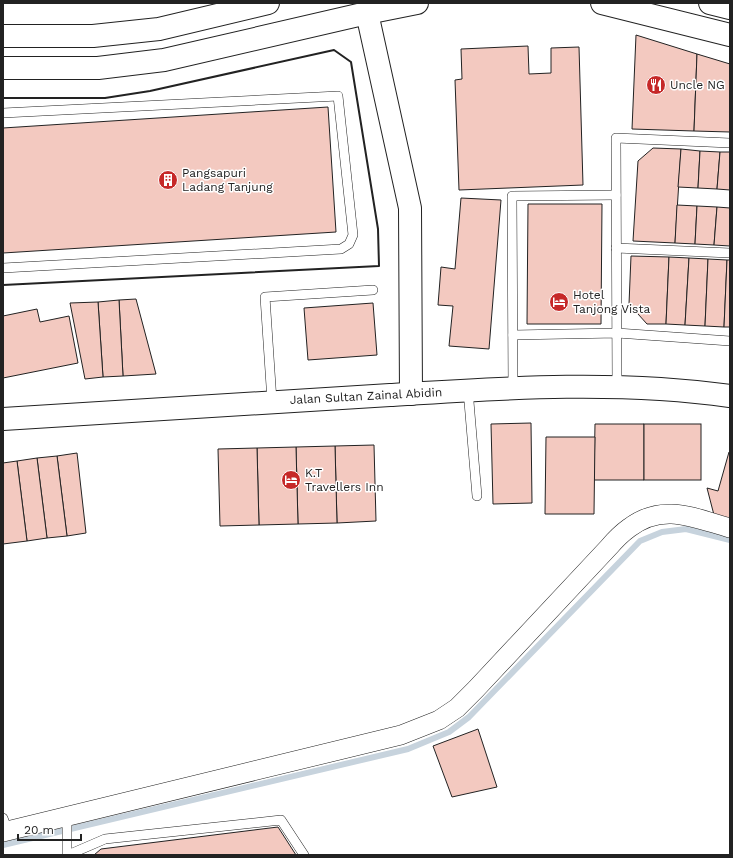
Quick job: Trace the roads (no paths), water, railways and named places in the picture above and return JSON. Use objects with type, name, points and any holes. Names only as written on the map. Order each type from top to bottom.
[{"type":"street","points":[[3,36],[93,36],[159,29],[268,3]]},
{"type":"street","points":[[3,68],[98,68],[164,60],[366,8],[417,3]]},
{"type":"street","points":[[602,3],[730,35]]},
{"type":"street","points":[[710,3],[730,8]]},
{"type":"street","points":[[366,8],[410,208],[411,394]]},
{"type":"street","name":"Jalan Sultan Zainal Abidin","points":[[3,419],[272,401],[513,388],[617,387],[705,392],[730,396]]},
{"type":"street","points":[[5,827],[67,826],[401,735],[439,720],[457,708],[476,689],[608,547],[630,527],[655,514],[676,514],[730,528]]},
{"type":"lane","points":[[3,113],[338,96],[353,235],[349,244],[341,249],[3,268]]},
{"type":"lane","points":[[617,387],[616,138],[730,143]]},
{"type":"lane","points":[[513,388],[512,196],[616,195]]},
{"type":"lane","points":[[616,248],[730,253]]},
{"type":"lane","points":[[272,401],[265,297],[373,290]]},
{"type":"lane","points":[[513,335],[617,333],[730,341]]},
{"type":"lane","points":[[468,390],[477,496]]},
{"type":"lane","points":[[67,826],[68,855],[104,839],[281,820],[304,855]]},
{"type":"waterway","points":[[3,845],[408,749],[449,732],[469,717],[640,541],[662,532],[686,529],[730,540]]},
{"type":"place","name":"Uncle NG","points":[[656,85]]},
{"type":"place","name":"Pangsapuri Ladang Tanjung","points":[[168,180]]},
{"type":"place","name":"Hotel Tanjong Vista","points":[[559,302]]},
{"type":"place","name":"K.T Travellers Inn","points":[[291,480]]}]
